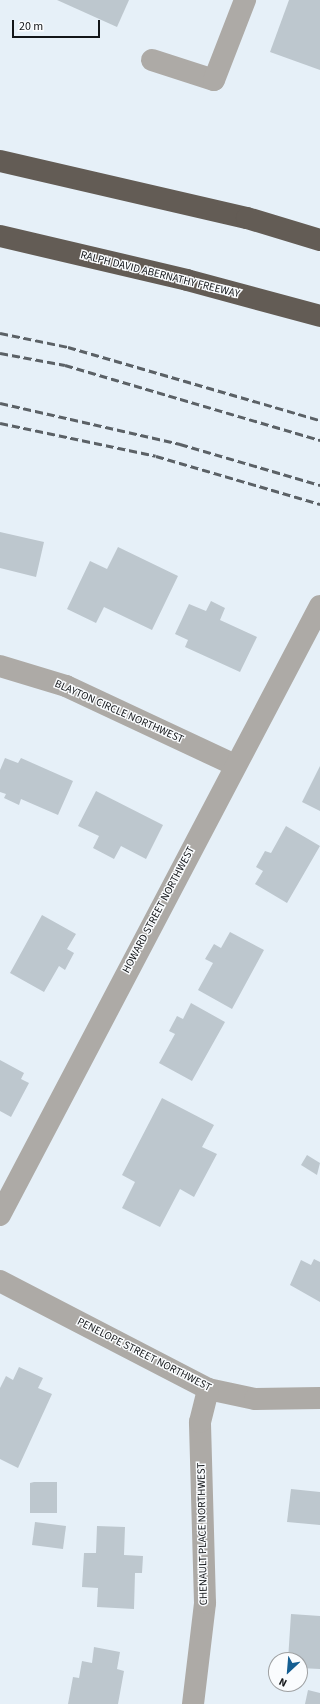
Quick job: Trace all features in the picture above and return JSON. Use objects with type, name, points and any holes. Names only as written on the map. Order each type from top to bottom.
[{"type":"highway","points":[[0,161],[239,217],[320,240]]},
{"type":"highway","name":"RALPH DAVID ABERNATHY FREEWAY","points":[[0,236],[187,280],[320,316]]},
{"type":"street","points":[[152,60],[214,80],[245,0]]},
{"type":"street","name":"HOWARD STREET NORTHWEST","points":[[0,1215],[235,765],[320,606]]},
{"type":"street","name":"BLAYTON CIRCLE NORTHWEST","points":[[0,666],[66,686],[235,765]]},
{"type":"street","name":"PENELOPE STREET NORTHWEST","points":[[0,1281],[208,1389],[255,1399],[320,1398]]},
{"type":"street","name":"CHENAULT PLACE NORTHWEST","points":[[193,1704],[205,1603],[200,1422],[208,1389]]},
{"type":"building","points":[[57,0],[129,0],[117,27]]},
{"type":"building","points":[[289,0],[320,0],[320,70],[270,52]]},
{"type":"building","points":[[0,532],[44,542],[36,577],[0,568]]},
{"type":"building","points":[[118,547],[178,576],[152,630],[104,607],[96,623],[67,609],[90,561],[107,569]]},
{"type":"building","points":[[211,601],[225,608],[220,620],[257,637],[240,672],[185,647],[188,640],[175,634],[189,604],[206,611]]},
{"type":"building","points":[[5,758],[18,763],[21,758],[73,781],[58,815],[21,799],[19,805],[4,798],[6,794],[0,792],[0,770]]},
{"type":"building","points":[[320,766],[320,811],[302,802]]},
{"type":"building","points":[[96,791],[163,825],[146,859],[121,846],[114,859],[93,848],[99,836],[78,826]]},
{"type":"building","points":[[286,826],[320,846],[287,903],[255,884],[263,871],[256,867],[265,851],[271,853]]},
{"type":"building","points":[[42,915],[76,934],[67,949],[74,953],[65,970],[59,966],[44,992],[10,973]]},
{"type":"building","points":[[230,932],[264,950],[232,1009],[198,990],[213,963],[205,959],[214,944],[221,948]]},
{"type":"building","points":[[191,1003],[225,1022],[192,1081],[159,1063],[175,1034],[169,1031],[177,1016],[183,1019]]},
{"type":"building","points":[[0,1060],[24,1073],[21,1079],[29,1083],[11,1117],[0,1111]]},
{"type":"building","points":[[162,1098],[214,1125],[202,1147],[217,1154],[194,1197],[180,1189],[160,1227],[122,1208],[135,1182],[122,1175]]},
{"type":"building","points":[[307,1155],[320,1163],[317,1175],[301,1165]]},
{"type":"building","points":[[314,1259],[320,1262],[320,1302],[290,1285],[301,1260],[311,1265]]},
{"type":"building","points":[[19,1367],[43,1378],[38,1388],[52,1394],[18,1468],[0,1459],[0,1388],[6,1376],[13,1380]]},
{"type":"building","points":[[57,1482],[57,1513],[30,1513],[30,1483]]},
{"type":"building","points":[[291,1489],[320,1492],[320,1525],[287,1522]]},
{"type":"building","points":[[35,1522],[66,1526],[63,1549],[32,1545]]},
{"type":"building","points":[[97,1526],[125,1527],[124,1555],[143,1556],[142,1573],[135,1573],[134,1609],[97,1607],[98,1588],[82,1587],[84,1553],[96,1553]]},
{"type":"building","points":[[291,1614],[320,1616],[320,1669],[308,1668],[308,1652],[289,1652]]},
{"type":"building","points":[[94,1647],[120,1652],[117,1669],[124,1671],[118,1704],[68,1704],[73,1677],[79,1678],[82,1661],[92,1663]]},
{"type":"building","points":[[308,1690],[320,1693],[320,1704],[305,1704]]},
{"type":"railway","points":[[0,333],[68,347],[320,420]]},
{"type":"railway","points":[[0,353],[65,365],[320,440]]},
{"type":"railway","points":[[0,403],[180,444],[320,485]]},
{"type":"railway","points":[[0,423],[156,456],[320,504]]}]
